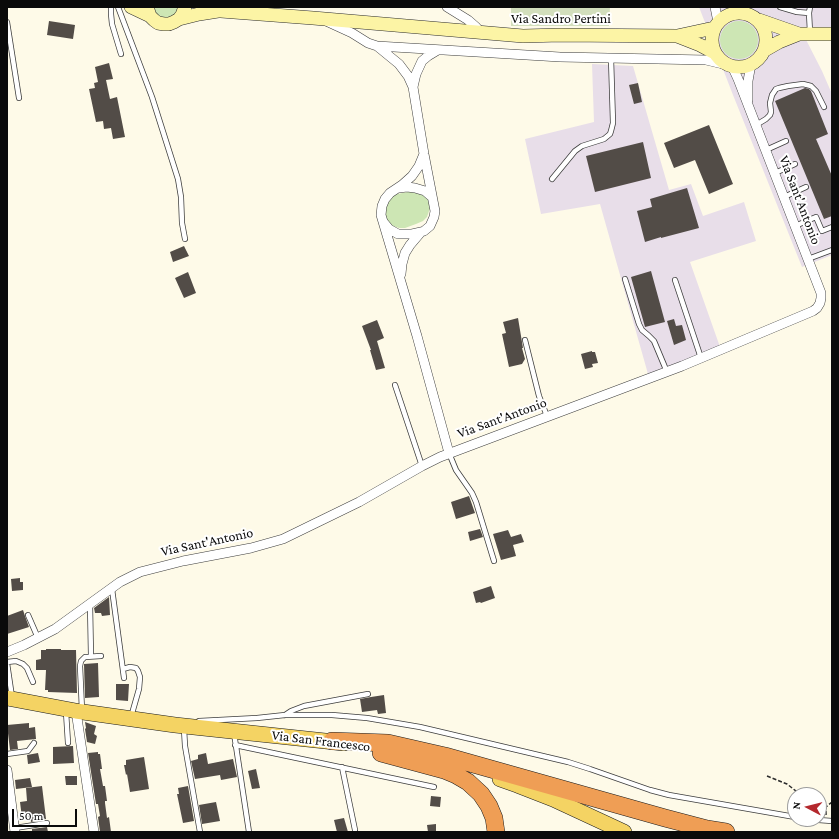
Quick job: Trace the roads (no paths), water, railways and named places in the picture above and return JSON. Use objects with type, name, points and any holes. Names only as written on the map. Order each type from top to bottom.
[{"type":"highway","points":[[332,742],[418,763],[448,772],[461,778],[477,790],[487,802],[493,813],[496,832]]},
{"type":"highway","points":[[332,742],[388,743],[445,756],[665,818],[707,829],[726,832]]},
{"type":"main road","points":[[131,7],[149,11],[154,20],[158,23],[164,24],[169,24],[179,19],[199,14],[221,11]]},
{"type":"main road","points":[[179,19],[185,7]]},
{"type":"main road","name":"Via Sandro Pertini","points":[[207,7],[221,11],[523,36],[676,36],[716,25]]},
{"type":"main road","points":[[759,20],[766,34],[765,50],[762,56],[751,64],[739,67],[722,62],[715,53],[712,43],[716,25],[729,14],[740,10],[759,20],[805,34],[832,34]]},
{"type":"main road","points":[[765,50],[779,42],[805,34]]},
{"type":"main road","name":"Via Sandro Pertini","points":[[676,36],[700,45],[715,53]]},
{"type":"main road","name":"Via San Francesco","points":[[10,698],[75,710],[180,726],[234,738],[332,742],[381,749],[480,773],[517,785],[553,799],[624,832]]},
{"type":"street","points":[[448,7],[472,23],[481,33]]},
{"type":"street","points":[[715,7],[716,25]]},
{"type":"street","points":[[313,18],[329,22],[352,33],[368,43],[377,46],[560,58],[706,60],[730,65]]},
{"type":"street","points":[[377,46],[399,64],[408,76],[413,87],[435,211],[430,226],[424,231],[409,234],[395,233],[387,226],[382,218]]},
{"type":"street","points":[[413,87],[422,61],[438,50]]},
{"type":"street","name":"Via Sant'Antonio","points":[[748,105],[748,81],[751,64]]},
{"type":"street","name":"Via Sant'Antonio","points":[[7,652],[55,629],[112,588],[140,572],[283,539],[359,502],[422,466],[449,453],[667,372],[817,308],[820,303],[821,293],[766,150],[730,65]]},
{"type":"street","points":[[424,154],[419,166],[412,176],[388,195],[383,202],[381,210],[449,453]]},
{"type":"street","points":[[395,189],[407,187],[416,188],[425,191],[432,197]]},
{"type":"street","points":[[402,285],[401,268],[404,253],[421,232]]},
{"type":"street","points":[[75,710],[94,832]]},
{"type":"street","points":[[7,770],[15,830]]},
{"type":"lane","points":[[111,7],[112,24],[121,54]]},
{"type":"lane","points":[[118,7],[152,97],[176,173],[181,197],[182,223],[185,239]]},
{"type":"lane","points":[[780,7],[792,11],[808,13]]},
{"type":"lane","points":[[805,34],[810,7]]},
{"type":"lane","points":[[7,22],[19,98]]},
{"type":"lane","points":[[552,179],[575,151],[582,146],[604,139],[610,134],[613,123],[611,58]]},
{"type":"lane","points":[[756,125],[770,115],[770,99],[778,88],[803,84],[811,86],[824,107]]},
{"type":"lane","points":[[766,150],[786,141]]},
{"type":"lane","points":[[775,173],[796,164]]},
{"type":"lane","points":[[784,197],[806,186]]},
{"type":"lane","points":[[795,226],[816,217],[822,231],[832,227]]},
{"type":"lane","points":[[808,260],[832,250]]},
{"type":"lane","points":[[626,279],[639,324],[642,330],[654,341],[667,372]]},
{"type":"lane","points":[[675,280],[701,358]]},
{"type":"lane","points":[[525,340],[539,396],[547,416]]},
{"type":"lane","points":[[395,385],[422,466]]},
{"type":"lane","points":[[449,453],[456,470],[472,493],[476,502],[494,562]]},
{"type":"lane","points":[[112,588],[124,678]]},
{"type":"lane","points":[[90,604],[91,656]]},
{"type":"lane","points":[[28,615],[38,638]]},
{"type":"lane","points":[[68,743],[67,719],[75,710],[80,663],[84,658],[101,656]]},
{"type":"lane","points":[[10,698],[7,662],[16,661],[23,664],[27,668],[33,682]]},
{"type":"lane","points":[[123,669],[130,667],[136,668],[140,677],[139,689],[132,710],[131,719]]},
{"type":"lane","points":[[285,715],[304,706],[368,694]]},
{"type":"lane","points":[[200,832],[185,746],[180,726],[199,721],[320,714],[349,716],[420,727],[579,765],[662,794],[787,816]]},
{"type":"lane","points":[[249,832],[234,738],[342,767],[434,788]]},
{"type":"lane","points":[[7,754],[28,751],[34,743]]},
{"type":"lane","points":[[342,767],[355,830]]},
{"type":"lane","points":[[15,830],[47,823]]}]
